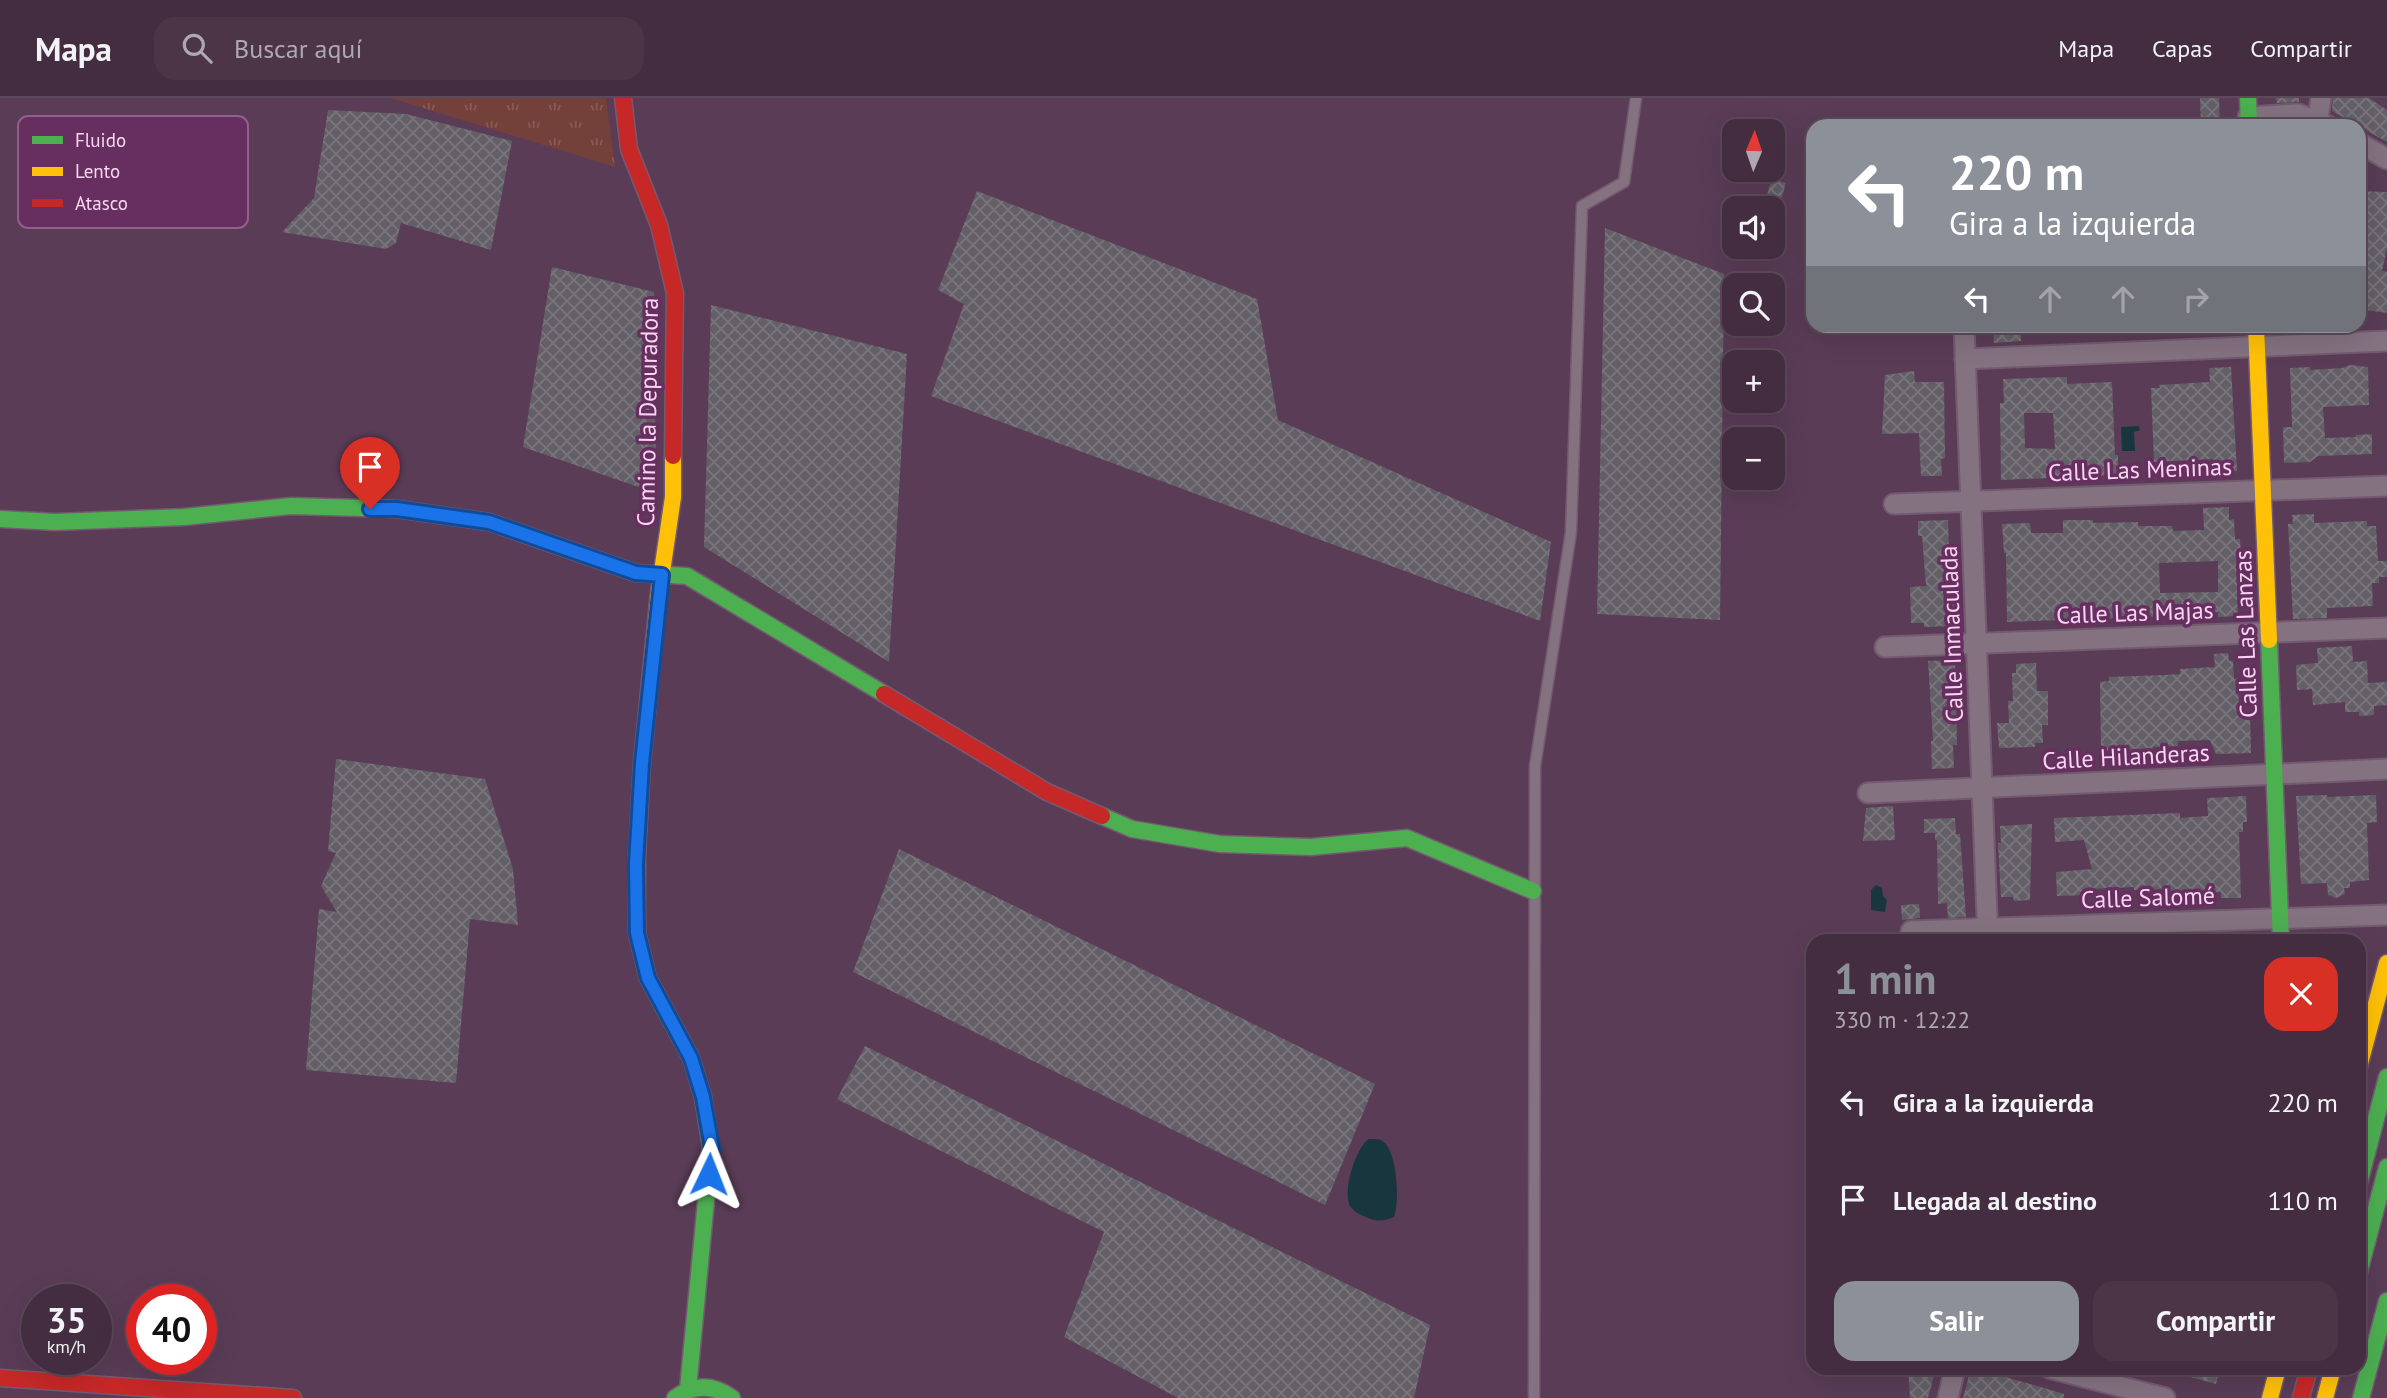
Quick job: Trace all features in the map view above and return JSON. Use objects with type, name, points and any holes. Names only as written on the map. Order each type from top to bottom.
[{"type":"street","name":"Camino la Depuradora","points":[[623,98],[629,149],[659,225],[675,293],[673,497],[642,763],[636,864],[637,933],[648,978],[691,1058],[703,1097],[712,1148],[682,1394]]},
{"type":"street","points":[[2320,119],[2321,98]]},
{"type":"street","points":[[2248,114],[2298,114],[2309,119]]},
{"type":"street","name":"Calle Inmaculada","points":[[1964,333],[1987,934]]},
{"type":"street","name":"Calle Las Lanzas","points":[[2256,333],[2281,934]]},
{"type":"street","points":[[1965,359],[2257,348],[2326,335],[2387,341]]},
{"type":"street","name":"Calle Las Meninas","points":[[1894,504],[2387,486]]},
{"type":"street","points":[[0,519],[55,522],[184,517],[291,506],[397,509],[489,522],[636,573],[687,576],[1047,792],[1132,829],[1220,844],[1272,846],[1311,847],[1407,838],[1533,891]]},
{"type":"street","name":"Calle Las Majas","points":[[1885,647],[2387,628]]},
{"type":"street","name":"Calle Hilanderas","points":[[1868,793],[2387,769]]},
{"type":"street","name":"Calle Salomé","points":[[2004,934],[2280,918],[2387,915]]},
{"type":"street","name":"Calle Salomé","points":[[1911,932],[1962,934]]},
{"type":"street","points":[[2366,1041],[2387,963]]},
{"type":"street","points":[[2366,1156],[2387,1077]]},
{"type":"street","points":[[2366,1246],[2387,1167]]},
{"type":"street","points":[[2361,1398],[2386,1312]]},
{"type":"street","points":[[1948,1398],[1953,1375]]},
{"type":"street","points":[[2076,1375],[2165,1398]]},
{"type":"street","points":[[2270,1398],[2276,1375]]},
{"type":"street","points":[[2301,1398],[2307,1375]]},
{"type":"street","points":[[2325,1398],[2331,1375]]},
{"type":"street","points":[[0,1378],[293,1398]]},
{"type":"street","points":[[682,1394],[706,1386],[724,1391],[732,1398]]},
{"type":"lane","points":[[1534,1398],[1535,765],[1571,532],[1582,206],[1624,182],[1636,98]]},
{"type":"green space","points":[[391,98],[606,98],[615,167]]},
{"type":"shaded area","points":[[2139,426],[2140,430],[2134,432],[2135,451],[2122,451],[2121,427]]},
{"type":"shaded area","points":[[1876,885],[1882,888],[1883,896],[1887,900],[1885,912],[1871,910],[1871,890]]},
{"type":"shaded area","points":[[1369,1139],[1385,1143],[1395,1168],[1396,1210],[1394,1217],[1384,1220],[1372,1219],[1358,1213],[1350,1206],[1348,1199],[1349,1180],[1355,1160]]},
{"type":"building","points":[[2200,98],[2219,98],[2220,119],[2201,119]]},
{"type":"building","points":[[2276,98],[2299,98],[2299,102],[2277,103]]},
{"type":"building","points":[[2333,98],[2369,98],[2387,110],[2387,142],[2366,130],[2366,119],[2346,119],[2332,111]]},
{"type":"building","points":[[328,110],[406,114],[512,141],[491,250],[401,223],[396,243],[386,249],[282,232],[314,198]]},
{"type":"building","points":[[1771,182],[1786,183],[1782,196],[1767,196]]},
{"type":"building","points":[[977,191],[1257,299],[1278,420],[1551,542],[1540,621],[931,396],[964,304],[938,290]]},
{"type":"building","points":[[2366,191],[2387,192],[2387,248],[2382,271],[2387,272],[2387,313],[2366,310]]},
{"type":"building","points":[[1605,228],[1722,273],[1720,620],[1597,614]]},
{"type":"building","points":[[552,267],[654,292],[656,493],[523,447]]},
{"type":"building","points":[[711,305],[907,354],[889,662],[704,547]]},
{"type":"building","points":[[1993,333],[2021,333],[2021,341],[1994,343]]},
{"type":"building","points":[[2350,365],[2368,367],[2369,405],[2323,407],[2325,438],[2372,434],[2372,454],[2318,456],[2310,462],[2284,463],[2283,427],[2292,427],[2290,368],[2310,367],[2310,370]]},
{"type":"building","points":[[2231,367],[2237,471],[2214,472],[2213,459],[2154,462],[2151,388],[2160,388],[2159,385],[2210,382],[2209,368]]},
{"type":"building","points":[[1914,371],[1915,382],[1944,382],[1945,458],[1941,459],[1942,476],[1921,476],[1919,433],[1882,434],[1885,375]]},
{"type":"building","points":[[2067,377],[2067,384],[2112,382],[2118,475],[2001,480],[2000,403],[2004,403],[2003,379]],"holes":[[[2024,413],[2053,413],[2055,449],[2025,448]]]},
{"type":"building","points":[[2229,507],[2229,520],[2234,519],[2235,539],[2240,539],[2241,556],[2236,556],[2238,616],[2218,617],[2218,612],[2177,613],[2177,616],[2007,622],[2006,553],[2002,524],[2030,523],[2031,533],[2063,533],[2063,520],[2093,520],[2093,523],[2138,522],[2138,526],[2172,526],[2173,531],[2204,530],[2203,508]],"holes":[[[2218,561],[2218,592],[2160,593],[2159,563]]]},
{"type":"building","points":[[2314,514],[2314,523],[2367,521],[2367,526],[2376,526],[2378,561],[2387,561],[2387,577],[2379,577],[2379,583],[2372,583],[2373,606],[2327,608],[2327,618],[2293,619],[2288,524],[2293,524],[2292,515]]},
{"type":"building","points":[[1948,520],[1951,600],[1955,605],[1952,611],[1952,626],[1924,627],[1924,623],[1911,623],[1910,587],[1926,586],[1922,536],[1918,536],[1918,521]]},
{"type":"building","points":[[2352,646],[2353,662],[2367,661],[2368,683],[2387,682],[2387,705],[2374,706],[2374,715],[2359,716],[2359,712],[2345,712],[2345,702],[2313,705],[2312,689],[2297,690],[2296,665],[2318,663],[2317,648]]},
{"type":"building","points":[[2228,653],[2229,661],[2233,661],[2234,679],[2238,678],[2239,715],[2250,714],[2251,753],[2216,754],[2210,740],[2178,741],[2178,746],[2153,749],[2101,751],[2100,682],[2109,681],[2109,677],[2180,674],[2180,669],[2215,667],[2214,654]]},
{"type":"building","points":[[1955,660],[1957,745],[1953,745],[1954,768],[1932,769],[1928,661]]},
{"type":"building","points":[[2036,663],[2037,691],[2048,691],[2048,725],[2042,725],[2043,743],[2035,743],[2035,747],[1999,748],[1997,723],[2009,723],[2008,701],[2013,701],[2012,673],[2016,673],[2016,664]]},
{"type":"building","points":[[336,759],[485,779],[513,869],[518,925],[470,919],[456,1083],[306,1070],[319,909],[337,912],[321,886],[336,853],[328,851]]},
{"type":"building","points":[[2376,795],[2377,822],[2367,823],[2369,880],[2350,882],[2350,888],[2344,888],[2345,894],[2336,898],[2328,895],[2327,883],[2301,884],[2296,796]]},
{"type":"building","points":[[2246,796],[2247,822],[2243,822],[2243,832],[2239,832],[2241,898],[2221,898],[2221,892],[2173,896],[2166,893],[2166,889],[2134,890],[2134,887],[2092,889],[2091,895],[2057,896],[2056,872],[2092,869],[2084,840],[2055,842],[2054,818],[2180,813],[2180,818],[2208,816],[2207,798]]},
{"type":"building","points":[[1893,806],[1895,840],[1863,841],[1866,808]]},
{"type":"building","points":[[1955,818],[1956,834],[1960,834],[1966,917],[1948,918],[1947,903],[1938,904],[1937,840],[1935,833],[1924,833],[1924,819]]},
{"type":"building","points":[[2032,824],[2030,900],[2014,901],[2013,897],[2001,897],[1998,843],[2001,843],[2000,826]]},
{"type":"building","points":[[899,849],[1375,1084],[1325,1205],[853,972]]},
{"type":"building","points":[[1919,904],[1920,918],[1902,920],[1901,905]]},
{"type":"building","points":[[865,1046],[1430,1325],[1414,1398],[1178,1398],[1064,1337],[1104,1232],[837,1099]]},
{"type":"building","points":[[1908,1375],[1934,1375],[1928,1398],[1910,1398]]},
{"type":"building","points":[[1969,1375],[1999,1375],[2064,1394],[2064,1398],[1963,1398]]},
{"type":"building","points":[[2183,1375],[2218,1375],[2216,1384]]},
{"type":"traffic: fast","points":[[2248,98],[2249,119]]},
{"type":"traffic: fast","points":[[0,519],[55,522],[184,517],[291,506],[397,509],[489,522],[636,573],[687,576],[884,694]]},
{"type":"traffic: fast","points":[[2269,640],[2281,934]]},
{"type":"traffic: fast","points":[[1102,816],[1132,829],[1220,844],[1311,847],[1407,838],[1533,891]]},
{"type":"traffic: fast","points":[[637,854],[637,933],[648,978],[691,1058],[703,1097],[711,1148],[688,1389]]},
{"type":"traffic: fast","points":[[2366,1156],[2387,1077]]},
{"type":"traffic: fast","points":[[2366,1246],[2387,1167]]},
{"type":"traffic: fast","points":[[2361,1398],[2387,1301]]},
{"type":"traffic: fast","points":[[675,1398],[696,1388],[711,1388],[732,1398]]},
{"type":"traffic: slow","points":[[2256,333],[2269,640]]},
{"type":"traffic: slow","points":[[637,854],[642,763],[659,592],[673,497],[673,456]]},
{"type":"traffic: slow","points":[[2366,1041],[2387,963]]},
{"type":"traffic: slow","points":[[2270,1398],[2276,1375]]},
{"type":"traffic: slow","points":[[2325,1398],[2331,1375]]},
{"type":"traffic: jam","points":[[623,98],[629,149],[659,225],[675,293],[673,456]]},
{"type":"traffic: jam","points":[[884,694],[1047,792],[1102,816]]},
{"type":"traffic: jam","points":[[2301,1398],[2307,1375]]},
{"type":"traffic: jam","points":[[0,1378],[293,1398]]},
{"type":"route","points":[[370,509],[397,509],[489,522],[636,573],[662,575],[642,763],[636,864],[637,933],[648,978],[691,1058],[703,1097],[712,1148],[709,1174]]}]
